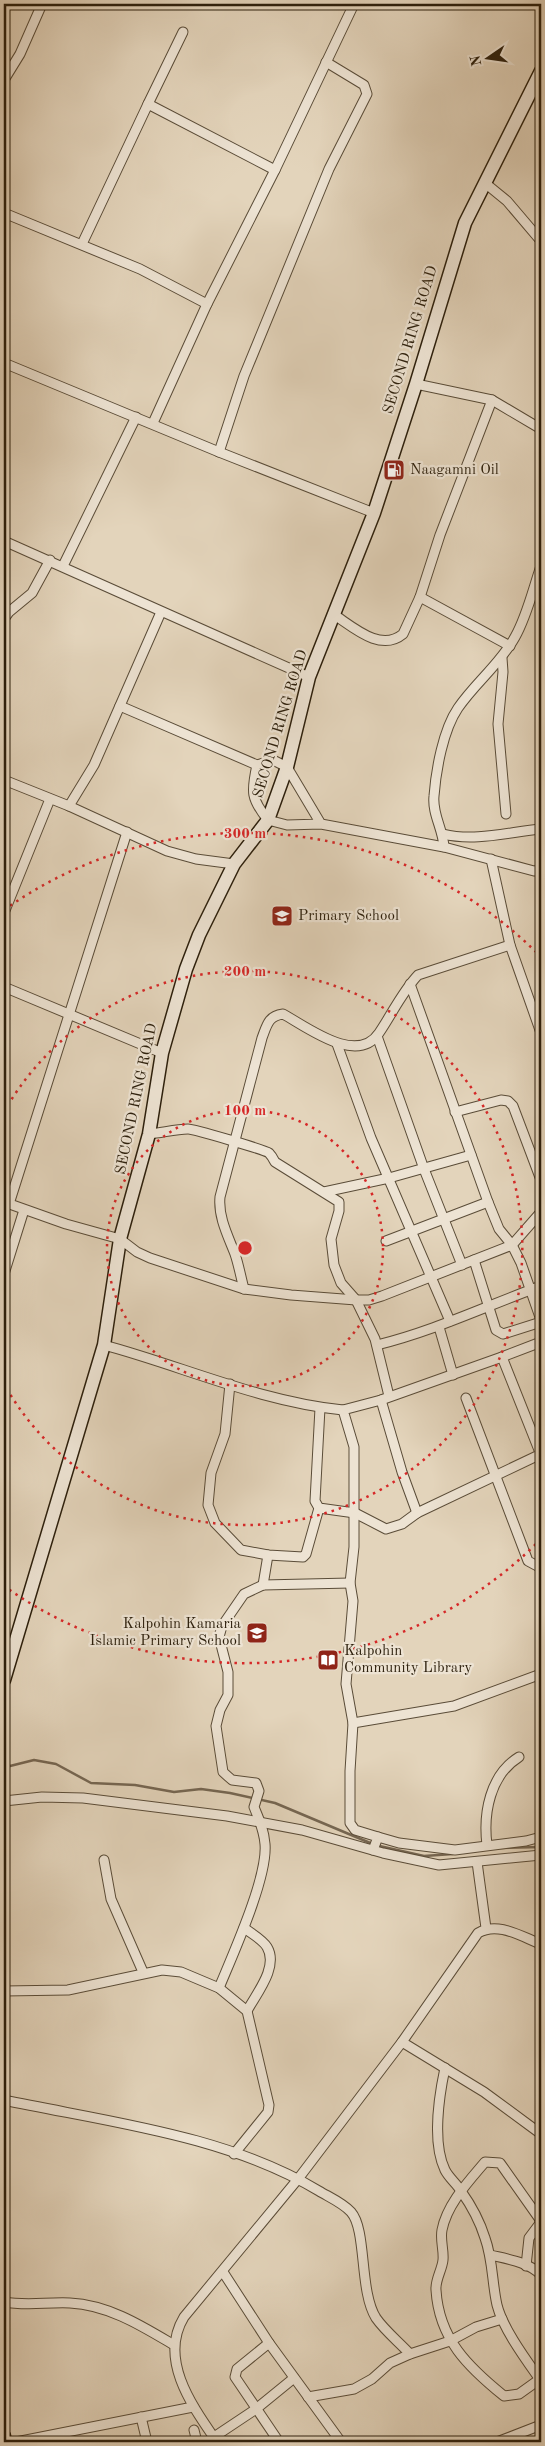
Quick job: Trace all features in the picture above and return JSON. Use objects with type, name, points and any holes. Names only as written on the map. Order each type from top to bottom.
[{"type":"street","points":[[4,80],[20,54],[42,4]]},
{"type":"street","points":[[153,423],[207,304],[275,170],[354,4]]},
{"type":"street","points":[[82,244],[183,32]]},
{"type":"street","points":[[219,452],[244,376],[329,169],[368,94],[364,85],[326,62]]},
{"type":"street","name":"SECOND RING ROAD","points":[[4,1680],[104,1345],[120,1239],[149,1134],[162,1053],[186,969],[199,935],[234,864],[268,820],[287,767],[309,677],[374,512],[416,384],[465,222],[541,71]]},
{"type":"street","points":[[148,104],[275,170]]},
{"type":"street","points":[[485,183],[507,201],[541,241]]},
{"type":"street","points":[[4,215],[82,244],[140,269],[207,304]]},
{"type":"street","points":[[4,363],[153,423],[219,452],[374,512]]},
{"type":"street","points":[[416,384],[492,400],[541,429]]},
{"type":"street","points":[[333,614],[362,634],[387,641],[398,638],[403,634],[420,597],[440,535],[492,400]]},
{"type":"street","points":[[63,566],[136,417]]},
{"type":"street","points":[[4,541],[309,677]]},
{"type":"street","points":[[4,619],[9,612],[32,593],[50,560]]},
{"type":"street","points":[[444,847],[443,834],[437,821],[434,796],[444,739],[457,709],[502,658],[510,646],[524,616],[541,566]]},
{"type":"street","points":[[420,597],[510,646]]},
{"type":"street","points":[[69,806],[94,765],[161,612]]},
{"type":"street","points":[[502,658],[503,672],[498,724],[506,814]]},
{"type":"street","points":[[120,706],[257,765],[273,760],[287,767],[321,824]]},
{"type":"street","points":[[257,765],[253,781],[253,797],[268,820],[287,825],[321,824],[444,847],[541,870]]},
{"type":"street","points":[[4,780],[69,806],[167,851],[196,859],[234,864]]},
{"type":"street","points":[[4,913],[50,799]]},
{"type":"street","points":[[443,834],[454,837],[487,836],[541,829]]},
{"type":"street","points":[[127,832],[6,1203],[66,1224],[120,1239],[137,1252],[150,1258],[244,1289],[291,1296],[356,1300],[369,1300],[382,1296],[512,1245],[541,1212]]},
{"type":"street","points":[[491,859],[510,945],[541,1033]]},
{"type":"street","points":[[244,1289],[219,1206],[262,1038],[270,1019],[274,1015],[283,1014],[337,1044],[356,1047],[364,1045],[377,1036],[410,984],[418,975],[510,945]]},
{"type":"street","points":[[410,984],[488,1202],[499,1229],[512,1245],[531,1289],[541,1321],[503,1334],[496,1330],[474,1260]]},
{"type":"street","points":[[4,987],[162,1053]]},
{"type":"street","points":[[377,1036],[424,1169],[462,1265]]},
{"type":"street","points":[[337,1044],[371,1138],[450,1321]]},
{"type":"street","points":[[455,1112],[501,1100],[508,1101],[513,1106],[541,1180]]},
{"type":"street","points":[[149,1134],[188,1129],[269,1153],[275,1162],[339,1202],[340,1211],[331,1239],[334,1265],[342,1283],[356,1300],[377,1345],[385,1398],[402,1472],[417,1513]]},
{"type":"street","points":[[324,1192],[389,1178],[471,1155]]},
{"type":"street","points":[[386,1241],[488,1202]]},
{"type":"street","points":[[4,1274],[24,1210]]},
{"type":"street","points":[[377,1345],[439,1328],[450,1321],[488,1305],[541,1286]]},
{"type":"street","points":[[439,1328],[453,1375]]},
{"type":"street","points":[[104,1345],[230,1384],[320,1408],[343,1410],[453,1375],[541,1342]]},
{"type":"street","points":[[318,1508],[324,1511],[355,1513],[386,1529],[402,1524],[417,1513],[541,1454],[502,1356]]},
{"type":"street","points":[[230,1384],[225,1434],[211,1473],[208,1505],[215,1523],[241,1550],[268,1555],[303,1557],[306,1554],[318,1508],[315,1501],[320,1408]]},
{"type":"street","points":[[466,1398],[528,1561],[541,1568]]},
{"type":"street","points":[[343,1410],[354,1447],[355,1513],[350,1583],[353,1601],[346,1684],[354,1723],[350,1771],[350,1823],[355,1830],[375,1844],[439,1865],[541,1855]]},
{"type":"street","points":[[263,1585],[268,1555]]},
{"type":"street","points":[[219,1988],[244,1928],[265,1860],[265,1844],[261,1822],[254,1807],[259,1791],[256,1783],[232,1780],[223,1772],[216,1726],[220,1710],[228,1695],[228,1672],[219,1637],[222,1626],[244,1594],[263,1585],[350,1583]]},
{"type":"street","points":[[354,1723],[454,1706],[541,1674]]},
{"type":"street","points":[[487,1845],[485,1829],[488,1804],[507,1764],[520,1757]]},
{"type":"street","points":[[4,1800],[42,1797],[83,1798],[261,1822],[375,1844],[455,1850],[526,1841],[541,1837]]},
{"type":"street","points":[[104,1860],[111,1899],[143,1972]]},
{"type":"street","points":[[477,1862],[486,1928]]},
{"type":"street","points":[[294,2378],[216,2440],[193,2407],[184,2387],[174,2345],[177,2328],[184,2317],[298,2179],[402,2042],[478,1933],[486,1928],[496,1927],[541,1944]]},
{"type":"street","points":[[244,1928],[267,1947],[271,1958],[269,1972],[247,2011]]},
{"type":"street","points":[[4,1991],[68,1990],[97,1985],[143,1972],[172,1970],[219,1988],[247,2011],[269,2105],[268,2112],[234,2154]]},
{"type":"street","points":[[402,2042],[484,2092],[541,2134]]},
{"type":"street","points":[[445,2068],[440,2090],[440,2144],[446,2170],[462,2191],[480,2224],[490,2255],[497,2306],[502,2319],[541,2380],[518,2394],[504,2396],[473,2371],[450,2341],[442,2322],[436,2289],[443,2260],[442,2230],[462,2191],[485,2162],[500,2163],[541,2222],[529,2238],[526,2266]]},
{"type":"street","points":[[4,2100],[158,2130],[234,2154],[298,2179],[350,2211],[354,2216],[360,2236],[362,2263],[370,2301],[376,2318],[410,2354]]},
{"type":"street","points":[[536,2213],[541,2202]]},
{"type":"street","points":[[490,2255],[526,2266],[536,2270],[541,2275]]},
{"type":"street","points":[[223,2272],[269,2343],[341,2442]]},
{"type":"street","points":[[4,2302],[23,2305],[71,2303],[106,2310],[143,2326],[174,2345]]},
{"type":"street","points":[[308,2397],[354,2389],[372,2379],[390,2363],[410,2354],[450,2341],[476,2327],[502,2319]]},
{"type":"street","points":[[269,2343],[237,2369],[235,2377],[279,2442]]},
{"type":"street","points":[[16,2442],[193,2407]]},
{"type":"street","points":[[141,2417],[147,2442]]},
{"type":"street","points":[[497,2442],[541,2425]]},
{"type":"street","points":[[194,2430],[197,2442]]},
{"type":"street","points":[[4,2436],[4,2442]]},
{"type":"waterway","points":[[6,1767],[34,1760],[56,1764],[91,1783],[135,1785],[174,1792],[201,1789],[230,1793],[275,1803],[375,1845],[424,1856],[453,1854]]},
{"type":"waterway","points":[[500,1848],[541,1847]]},
{"type":"place","name":"Naagamni Oil","points":[[394,470]]},
{"type":"place","name":"Primary School","points":[[282,916]]},
{"type":"place","name":"Kalpohin Kamaria Islamic Primary School","points":[[257,1633]]},
{"type":"place","name":"Kalpohin Community Library","points":[[328,1660]]}]
